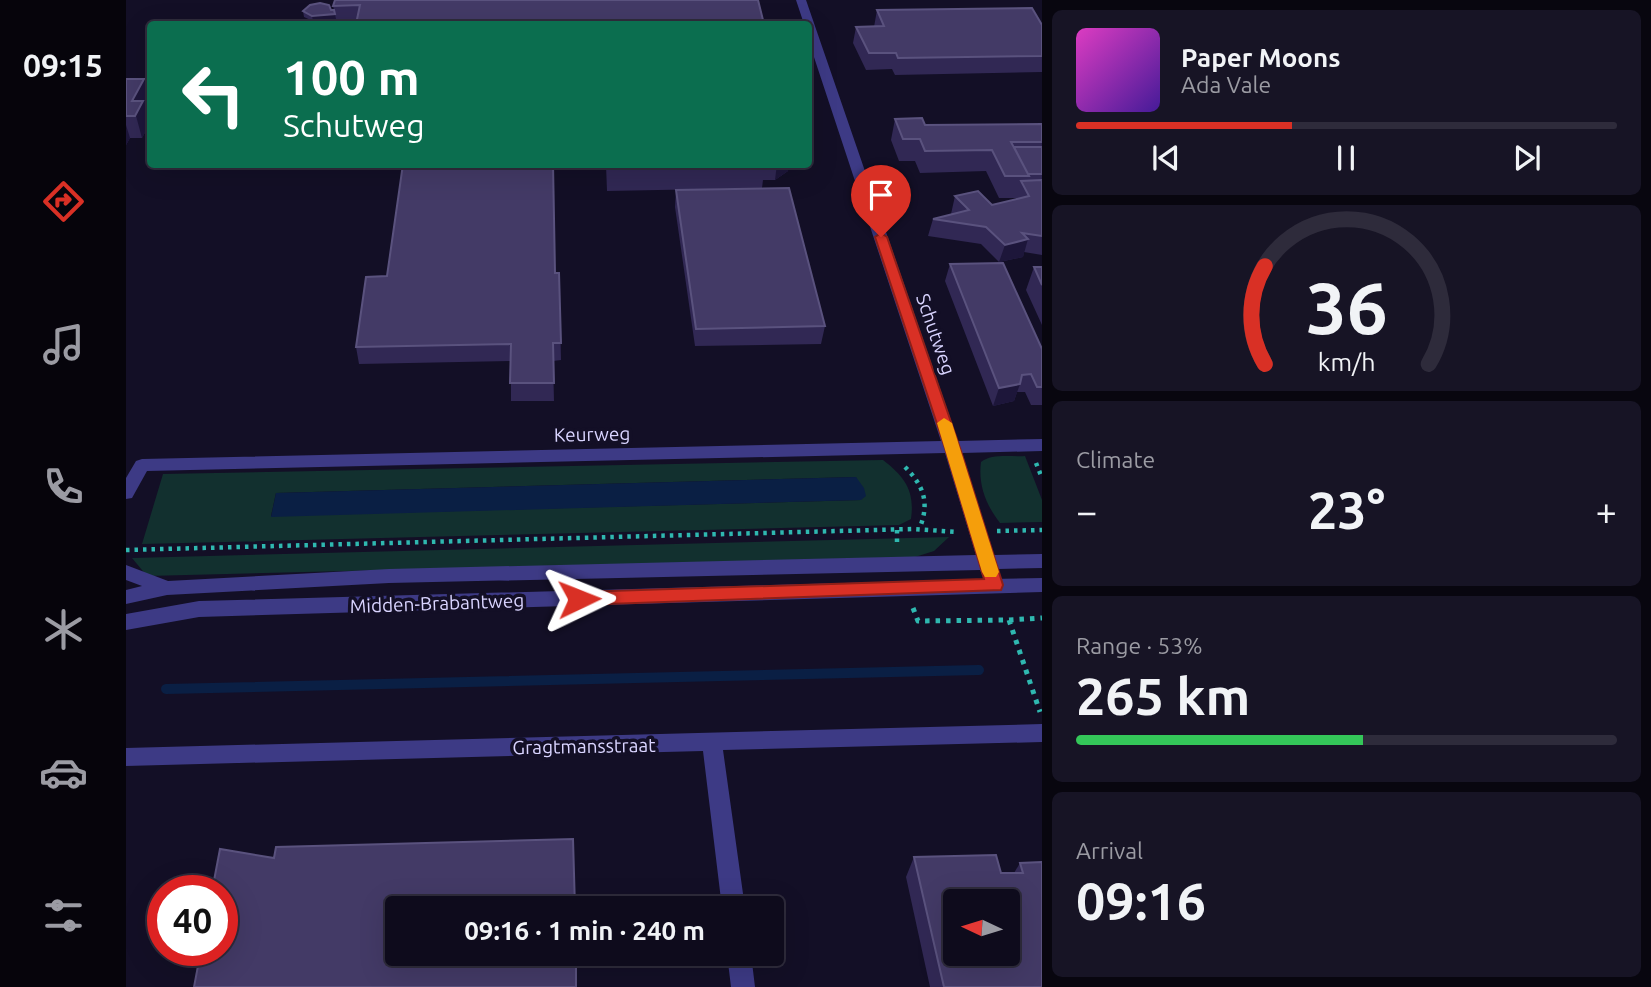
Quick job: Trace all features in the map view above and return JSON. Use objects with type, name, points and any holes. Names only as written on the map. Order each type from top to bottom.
[{"type":"street","name":"Schutweg","points":[[800,0],[807,21]]},
{"type":"street","name":"Schutweg","points":[[812,35],[952,448],[995,585]]},
{"type":"street","name":"Keurweg","points":[[126,493],[142,465],[1042,445]]},
{"type":"street","name":"Midden-Brabantweg","points":[[126,597],[167,588],[389,576],[1042,561]]},
{"type":"street","points":[[126,572],[167,588]]},
{"type":"street","name":"Midden-Brabantweg","points":[[126,622],[200,609],[1042,585]]},
{"type":"street","name":"Gragtmansstraat","points":[[126,757],[1042,733]]},
{"type":"street","points":[[712,743],[732,896]]},
{"type":"street","points":[[740,966],[743,987]]},
{"type":"path","points":[[887,449],[925,491],[927,514],[920,527]]},
{"type":"path","points":[[126,550],[897,530],[920,527],[943,532],[1042,530]]},
{"type":"path","points":[[897,530],[897,563]]},
{"type":"path","points":[[905,590],[918,621],[1042,618]]},
{"type":"path","points":[[1009,620],[1034,686],[1042,718]]},
{"type":"green space","points":[[996,456],[1025,456],[1042,500],[1042,522],[1000,523],[984,494],[981,462]]},
{"type":"green space","points":[[883,460],[907,485],[912,509],[911,519],[899,525],[142,544],[163,474]],"holes":[[[856,477],[861,500],[271,516],[276,493]]]},
{"type":"green space","points":[[949,537],[934,551],[915,557],[147,576],[132,558]]},
{"type":"water","points":[[856,477],[866,496],[861,500],[271,517],[276,493]]},
{"type":"building","points":[[335,0],[758,0],[763,21],[357,21],[360,5],[333,6]]},
{"type":"building","points":[[310,5],[329,5],[335,14],[312,16],[303,11]]},
{"type":"building","points":[[1032,8],[1042,25],[1042,56],[898,58],[896,53],[869,53],[856,27],[884,26],[877,10]]},
{"type":"building","points":[[126,79],[144,79],[132,101],[143,101],[135,116],[126,116]]},
{"type":"building","points":[[922,118],[925,125],[1042,124],[1042,142],[1011,142],[1029,176],[1005,176],[992,150],[925,151],[920,139],[903,139],[895,119]]},
{"type":"building","points":[[1014,147],[1042,147],[1042,174],[1028,174]]},
{"type":"building","points":[[402,168],[553,168],[555,273],[559,273],[561,343],[553,343],[554,383],[510,383],[511,344],[356,347],[366,277],[387,276]]},
{"type":"building","points":[[1042,180],[1042,236],[1022,233],[1028,239],[1005,245],[986,227],[933,219],[969,210],[955,196],[978,191],[992,205],[1029,196],[1021,181]]},
{"type":"building","points":[[789,188],[825,326],[696,329],[676,190]]},
{"type":"building","points":[[1003,263],[1042,349],[1042,387],[1037,387],[1031,374],[1022,375],[1020,384],[999,388],[950,264]]},
{"type":"building","points":[[1034,267],[1042,267],[1042,285]]},
{"type":"building","points":[[573,839],[575,896],[385,896],[385,966],[576,966],[576,987],[194,987],[198,966],[238,966],[238,875],[215,875],[220,849],[274,858],[276,847]]},
{"type":"building","points":[[996,855],[1001,873],[1023,873],[1020,863],[1042,862],[1042,987],[944,987],[914,857]]},
{"type":"waterway","points":[[166,689],[979,670]]},
{"type":"slow traffic","points":[[944,423],[990,572]]},
{"type":"route","points":[[579,599],[995,585],[881,237]]}]
